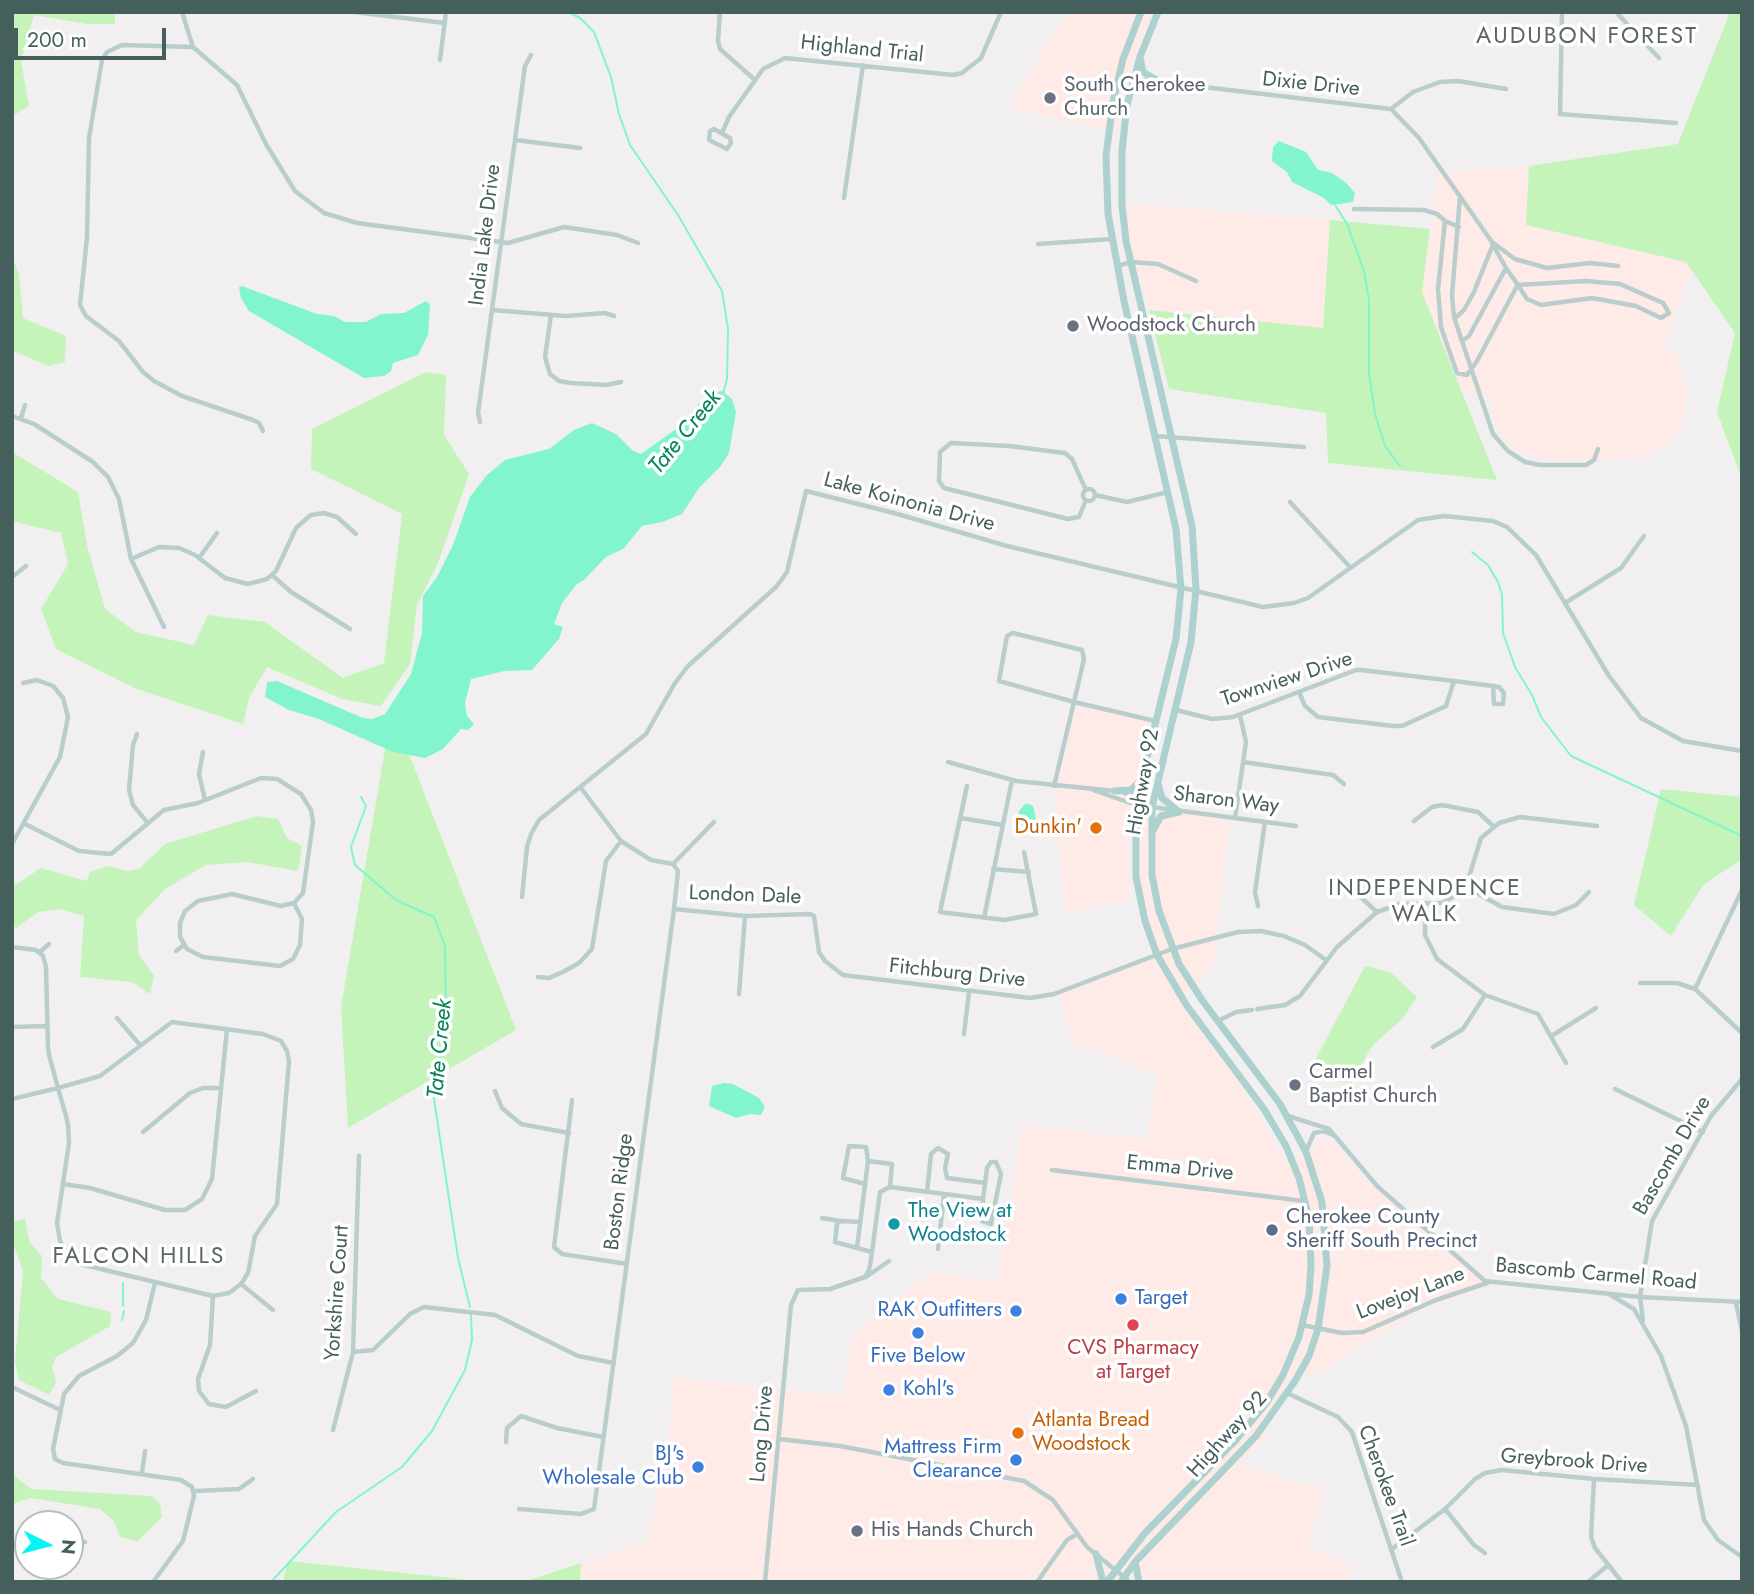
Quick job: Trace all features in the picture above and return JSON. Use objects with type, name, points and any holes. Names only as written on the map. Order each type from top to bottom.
[{"type":"main road","name":"Highway 92","points":[[1105,1582],[1144,1532],[1257,1416],[1283,1375],[1303,1325],[1311,1265],[1305,1201],[1291,1157],[1272,1121],[1187,1006],[1157,956],[1145,921],[1136,877],[1137,801],[1176,639],[1181,589],[1179,546],[1116,267],[1106,156],[1118,77],[1142,12]]},
{"type":"main road","name":"Highway 92","points":[[1125,1580],[1135,1562],[1245,1448],[1287,1393],[1309,1356],[1318,1329],[1327,1282],[1327,1250],[1321,1198],[1306,1152],[1287,1115],[1186,976],[1172,949],[1155,892],[1150,840],[1152,807],[1191,642],[1196,593],[1192,526],[1131,262],[1121,187],[1124,124],[1133,80],[1158,12]]},
{"type":"main road","points":[[1140,57],[1143,72],[1166,85]]},
{"type":"main road","points":[[1115,791],[1131,790],[1142,778]]},
{"type":"main road","points":[[1157,782],[1162,798],[1179,812]]},
{"type":"main road","points":[[1150,840],[1161,816],[1179,812]]},
{"type":"main road","points":[[1096,1554],[1105,1582]]},
{"type":"main road","points":[[1135,1562],[1139,1582]]},
{"type":"street","points":[[182,12],[193,47],[237,85],[289,183],[304,201],[314,208],[357,223],[501,242],[516,242],[542,231],[564,227],[617,235],[638,243]]},
{"type":"street","points":[[354,12],[445,23]]},
{"type":"street","points":[[440,60],[446,12]]},
{"type":"street","points":[[720,12],[720,49],[755,80]]},
{"type":"street","name":"Highland Trial","points":[[722,133],[729,117],[763,69],[785,58],[962,74],[981,58],[1002,12]]},
{"type":"street","points":[[1562,12],[1560,114],[1676,123]]},
{"type":"street","points":[[1616,12],[1659,58]]},
{"type":"street","points":[[193,47],[122,45],[107,52],[102,60],[89,138],[87,237],[80,305],[89,319],[119,341],[155,381],[182,396],[253,420],[259,423],[263,432]]},
{"type":"street","name":"India Lake Drive","points":[[480,422],[478,413],[525,66],[531,55]]},
{"type":"street","points":[[844,198],[863,65]]},
{"type":"street","name":"Dixie Drive","points":[[1118,77],[1166,85],[1391,109]]},
{"type":"street","points":[[1506,89],[1458,81],[1440,82],[1413,92],[1391,109],[1419,138],[1492,243],[1506,268],[1527,299],[1541,305],[1574,298],[1592,298],[1636,306],[1661,318],[1669,313],[1663,303],[1620,284],[1586,281],[1518,285]]},
{"type":"street","name":"Highland Trial","points":[[710,131],[722,133],[731,143],[727,149],[709,140],[710,131]]},
{"type":"street","points":[[515,140],[580,148]]},
{"type":"street","points":[[1460,196],[1452,295],[1455,318],[1493,434],[1508,452],[1525,462],[1540,465],[1587,465],[1594,460],[1598,449]]},
{"type":"street","points":[[1354,209],[1424,209],[1459,227]]},
{"type":"street","points":[[1445,221],[1440,262],[1439,316],[1457,373],[1467,374],[1471,370],[1518,285]]},
{"type":"street","points":[[1038,244],[1112,239]]},
{"type":"street","points":[[1492,243],[1533,267],[1590,263],[1618,266]]},
{"type":"street","points":[[1455,318],[1464,310],[1474,292],[1493,250],[1492,243]]},
{"type":"street","points":[[1116,267],[1131,262],[1158,264],[1196,281]]},
{"type":"street","points":[[1462,341],[1469,336],[1506,268]]},
{"type":"street","points":[[492,310],[551,315],[605,313],[614,316]]},
{"type":"street","points":[[551,315],[545,357],[550,374],[559,381],[571,383],[606,385],[621,382]]},
{"type":"street","points":[[21,418],[25,405]]},
{"type":"street","points":[[12,416],[21,418],[93,462],[107,477],[119,499],[131,559],[164,627]]},
{"type":"street","points":[[1155,436],[1304,447]]},
{"type":"street","points":[[1086,490],[1072,459],[1065,453],[951,443],[940,452],[939,481],[944,488],[1068,519],[1079,517],[1086,500]]},
{"type":"street","points":[[1086,490],[1091,489],[1096,495],[1127,502],[1168,492]]},
{"type":"street","points":[[1086,490],[1083,495],[1086,500]]},
{"type":"street","name":"Lake Koinonia Drive","points":[[522,897],[527,846],[535,826],[646,734],[675,683],[688,666],[777,586],[793,557],[806,491],[1181,589]]},
{"type":"street","points":[[1086,500],[1092,500],[1096,495]]},
{"type":"street","points":[[1290,502],[1350,567]]},
{"type":"street","points":[[131,559],[170,546],[199,558],[220,575],[236,583],[257,583],[272,575],[283,559],[296,528],[311,515],[332,515],[356,534]]},
{"type":"street","points":[[1181,589],[1251,606],[1277,606],[1308,597],[1418,520],[1444,516],[1478,519],[1507,527],[1529,546],[1609,676],[1641,718],[1683,741],[1742,751]]},
{"type":"street","points":[[199,558],[217,533]]},
{"type":"street","points":[[1566,603],[1621,568],[1644,536]]},
{"type":"street","points":[[12,577],[26,566]]},
{"type":"street","points":[[272,575],[287,589],[350,629]]},
{"type":"street","points":[[1054,786],[1074,702],[1084,659],[1082,650],[1013,633],[1007,636],[999,681],[1074,702],[1156,721]]},
{"type":"street","name":"Townview Drive","points":[[1175,710],[1212,719],[1240,715],[1361,670],[1493,686]]},
{"type":"street","points":[[12,844],[63,750],[68,717],[63,698],[49,683],[37,680],[23,684]]},
{"type":"street","points":[[1299,692],[1305,706],[1318,717],[1402,726],[1446,706],[1454,681]]},
{"type":"street","points":[[1235,818],[1246,734],[1240,715]]},
{"type":"street","points":[[138,734],[133,745],[129,790],[133,805],[147,822]]},
{"type":"street","points":[[203,752],[198,774],[205,800]]},
{"type":"street","points":[[948,762],[1012,780],[1115,791],[1152,807]]},
{"type":"street","points":[[1243,762],[1333,775],[1344,784]]},
{"type":"street","points":[[25,824],[79,851],[107,854],[120,848],[164,810],[205,800],[271,777],[289,784],[306,799],[313,822],[305,887],[294,903],[275,906],[227,893],[198,901],[185,911],[180,923],[184,945],[203,957],[269,967],[285,965],[296,956],[300,945],[302,919],[294,903]]},
{"type":"street","points":[[984,918],[1012,780]]},
{"type":"street","points":[[967,786],[940,912],[1004,920],[1036,914],[1024,852]]},
{"type":"street","name":"London Dale","points":[[581,788],[621,841],[643,857],[673,864]]},
{"type":"street","points":[[1093,789],[1137,801]]},
{"type":"street","points":[[1414,821],[1432,807],[1442,805],[1478,811],[1493,826]]},
{"type":"street","name":"Sharon Way","points":[[1152,807],[1296,826]]},
{"type":"street","points":[[1218,1021],[1236,1012],[1285,1005],[1300,996],[1326,960],[1377,912],[1400,904],[1448,901],[1464,886],[1478,844],[1493,826],[1520,817],[1597,826]]},
{"type":"street","points":[[961,818],[1003,825]]},
{"type":"street","points":[[673,864],[714,822]]},
{"type":"street","points":[[1258,906],[1255,892],[1265,822]]},
{"type":"street","points":[[538,977],[549,978],[563,972],[579,963],[592,948],[603,872],[610,853],[621,841]]},
{"type":"street","name":"Boston Ridge","points":[[519,1509],[581,1514],[594,1509],[674,909],[678,871],[673,864]]},
{"type":"street","points":[[993,869],[1029,872]]},
{"type":"street","points":[[1345,883],[1377,912]]},
{"type":"street","points":[[1464,886],[1502,907],[1554,914],[1576,905],[1589,892]]},
{"type":"street","points":[[1695,989],[1742,890]]},
{"type":"street","points":[[1424,904],[1425,935],[1432,951],[1448,968],[1485,995],[1532,1010],[1544,1019],[1566,1063]]},
{"type":"street","name":"London Dale","points":[[674,909],[745,916],[803,913],[814,916]]},
{"type":"street","points":[[739,994],[745,916]]},
{"type":"street","name":"Fitchburg Drive","points":[[814,916],[820,951],[825,961],[844,975],[969,992],[1039,998],[1172,949],[1225,934],[1261,931],[1293,939],[1326,960]]},
{"type":"street","points":[[40,953],[49,944]]},
{"type":"street","points":[[176,951],[184,945]]},
{"type":"street","points":[[12,947],[40,953]]},
{"type":"street","points":[[12,1100],[58,1088],[107,1073],[172,1022],[273,1036],[285,1046],[289,1056],[277,1204],[255,1236],[248,1273],[241,1284],[229,1293],[213,1296],[80,1264],[68,1255],[57,1223],[69,1135],[58,1088],[49,1055],[46,1026],[47,974],[40,953]]},
{"type":"street","points":[[1640,983],[1677,983],[1695,989],[1742,1033]]},
{"type":"street","points":[[964,1034],[969,992]]},
{"type":"street","points":[[1433,1047],[1463,1029],[1485,995]]},
{"type":"street","points":[[1552,1035],[1596,1008]]},
{"type":"street","points":[[117,1018],[140,1045]]},
{"type":"street","points":[[12,1027],[46,1026]]},
{"type":"street","points":[[63,1184],[90,1188],[157,1209],[179,1211],[193,1206],[208,1191],[212,1179],[227,1029]]},
{"type":"street","name":"Bascomb Drive","points":[[1637,1297],[1652,1221],[1711,1116],[1742,1079]]},
{"type":"street","points":[[143,1132],[194,1090],[219,1088]]},
{"type":"street","points":[[1615,1088],[1703,1132]]},
{"type":"street","points":[[495,1091],[502,1108],[521,1124],[569,1133]]},
{"type":"street","points":[[572,1100],[554,1247],[562,1254],[627,1264]]},
{"type":"street","name":"Bascomb Carmel Road","points":[[1287,1115],[1296,1121],[1325,1126],[1377,1186],[1426,1226],[1464,1266],[1489,1282],[1637,1297],[1739,1303]]},
{"type":"street","points":[[1306,1152],[1311,1137],[1319,1132],[1328,1132],[1338,1139]]},
{"type":"street","points":[[857,1248],[868,1161],[866,1147],[849,1146],[843,1178],[865,1184]]},
{"type":"street","points":[[927,1192],[932,1154],[939,1149],[947,1151],[947,1178],[985,1183]]},
{"type":"street","name":"Yorkshire Court","points":[[333,1430],[354,1352],[359,1156]]},
{"type":"street","points":[[868,1161],[892,1164],[890,1187]]},
{"type":"street","points":[[996,1163],[1001,1174],[991,1224],[982,1221],[983,1199],[988,1165],[996,1163]]},
{"type":"street","name":"Emma Drive","points":[[1052,1170],[1305,1201]]},
{"type":"street","points":[[865,1277],[873,1252],[880,1192],[890,1187],[983,1199]]},
{"type":"street","points":[[938,1249],[944,1195]]},
{"type":"street","points":[[822,1218],[860,1222]]},
{"type":"street","points":[[841,1221],[835,1242],[873,1252]]},
{"type":"street","points":[[865,1277],[889,1261]]},
{"type":"street","name":"Long Drive","points":[[765,1582],[791,1305],[798,1290],[822,1290],[865,1277]]},
{"type":"street","name":"Lovejoy Lane","points":[[1303,1325],[1353,1333],[1373,1330],[1436,1300],[1489,1282]]},
{"type":"street","points":[[155,1283],[146,1320],[133,1343],[74,1381],[58,1409],[53,1449],[55,1458],[63,1463],[184,1481],[194,1491],[239,1489],[253,1479]]},
{"type":"street","points":[[241,1284],[273,1310]]},
{"type":"street","points":[[1606,1292],[1634,1309],[1661,1356],[1686,1426],[1708,1530],[1742,1557]]},
{"type":"street","points":[[213,1296],[210,1345],[198,1379],[199,1391],[209,1404],[226,1407],[256,1391]]},
{"type":"street","points":[[1634,1309],[1637,1297]]},
{"type":"street","points":[[1637,1297],[1644,1325]]},
{"type":"street","points":[[1739,1303],[1742,1331]]},
{"type":"street","points":[[354,1352],[373,1350],[410,1314],[424,1307],[495,1315],[578,1356],[614,1363]]},
{"type":"street","points":[[12,1387],[58,1409]]},
{"type":"street","name":"Cherokee Trail","points":[[1287,1393],[1338,1417],[1348,1426],[1359,1448],[1402,1582]]},
{"type":"street","points":[[506,1442],[507,1429],[521,1416],[557,1428],[603,1437]]},
{"type":"street","points":[[779,1439],[836,1445],[1024,1481],[1053,1500],[1077,1534],[1096,1554],[1116,1568],[1125,1580]]},
{"type":"street","points":[[142,1473],[145,1451]]},
{"type":"street","points":[[50,1463],[55,1458]]},
{"type":"street","name":"Greybrook Drive","points":[[1391,1549],[1445,1510],[1485,1473],[1502,1470],[1698,1485]]},
{"type":"street","points":[[1594,1479],[1591,1537],[1595,1548],[1622,1582]]},
{"type":"street","points":[[153,1582],[183,1541],[194,1491]]},
{"type":"street","points":[[1445,1510],[1474,1545],[1485,1553]]},
{"type":"street","points":[[1037,1582],[1067,1540],[1077,1534]]},
{"type":"street","points":[[1587,1582],[1608,1565]]},
{"type":"shaded area","points":[[12,12],[115,12],[115,24],[87,24],[34,15],[21,61],[29,106],[12,116]]},
{"type":"shaded area","points":[[1067,12],[1151,12],[1126,81],[1118,132],[1008,108]]},
{"type":"shaded area","points":[[1730,12],[1742,12],[1742,480],[1717,412],[1735,333],[1686,262],[1526,225],[1529,166],[1678,144]]},
{"type":"shaded area","points":[[1529,166],[1526,225],[1686,262],[1692,271],[1663,345],[1676,356],[1687,386],[1683,424],[1669,444],[1642,459],[1549,461],[1512,448],[1493,421],[1491,396],[1462,392],[1422,292],[1438,173]]},
{"type":"shaded area","points":[[1126,203],[1330,220],[1323,328],[1149,310],[1129,238]]},
{"type":"shaded area","points":[[1330,220],[1430,229],[1422,292],[1497,480],[1328,463],[1326,413],[1169,389],[1149,310],[1323,328]]},
{"type":"shaded area","points":[[12,256],[19,274],[23,318],[66,336],[65,362],[48,366],[12,350]]},
{"type":"shaded area","points":[[426,372],[446,375],[444,435],[469,474],[438,563],[417,605],[410,664],[381,706],[342,699],[267,667],[249,698],[243,724],[137,689],[56,649],[41,609],[68,564],[61,533],[12,521],[12,452],[78,492],[87,545],[105,609],[136,632],[194,645],[208,615],[265,622],[343,678],[384,663],[402,514],[311,469],[312,429]]},
{"type":"shaded area","points":[[1074,702],[1150,720],[1129,803],[1127,837],[1130,901],[1064,912],[1054,786]]},
{"type":"shaded area","points":[[391,714],[394,715],[516,1030],[348,1128],[341,1007]]},
{"type":"shaded area","points":[[1661,789],[1742,797],[1742,859],[1703,885],[1671,936],[1634,905]]},
{"type":"shaded area","points":[[1133,809],[1230,818],[1213,967],[1184,995],[1286,1161],[1311,1152],[1318,1138],[1331,1141],[1364,1179],[1490,1285],[1418,1311],[1321,1372],[1288,1378],[1260,1445],[1241,1463],[1297,1483],[1326,1486],[1307,1547],[1351,1565],[1348,1582],[580,1582],[581,1563],[648,1541],[669,1433],[674,1377],[843,1396],[853,1335],[931,1272],[997,1282],[1022,1124],[1147,1140],[1157,1074],[1073,1042],[1058,994],[1157,957],[1132,879]]},
{"type":"shaded area","points":[[257,816],[278,819],[287,838],[302,846],[298,871],[247,862],[206,865],[165,889],[136,920],[139,955],[154,976],[150,994],[132,982],[80,977],[84,916],[60,909],[38,912],[16,928],[12,923],[12,887],[41,868],[87,881],[90,872],[107,866],[129,871],[139,869],[165,844]]},
{"type":"shaded area","points":[[1365,966],[1390,972],[1417,997],[1403,1018],[1372,1046],[1351,1083],[1336,1082],[1329,1079],[1329,1067],[1312,1066]]},
{"type":"shaded area","points":[[25,1219],[30,1243],[42,1256],[41,1278],[58,1299],[111,1312],[110,1326],[56,1357],[52,1366],[56,1382],[49,1395],[19,1380],[15,1361],[23,1271],[12,1240],[12,1222]]},
{"type":"shaded area","points":[[12,1474],[31,1489],[152,1496],[160,1504],[162,1517],[138,1541],[120,1537],[114,1521],[100,1509],[30,1498],[12,1504]]},
{"type":"shaded area","points":[[288,1561],[461,1579],[491,1582],[283,1582]]},
{"type":"shaded area","points":[[581,1563],[580,1582],[524,1582]]},
{"type":"water","points":[[1279,141],[1306,152],[1318,170],[1332,173],[1345,182],[1355,193],[1353,202],[1331,205],[1324,198],[1292,182],[1287,172],[1272,161],[1273,147]]},
{"type":"water","points":[[239,287],[345,322],[366,322],[381,314],[404,313],[426,301],[430,304],[428,335],[418,355],[393,363],[391,371],[384,376],[364,378],[249,311],[241,298]]},
{"type":"water","points":[[722,391],[732,399],[736,412],[729,453],[720,467],[699,488],[682,514],[642,526],[623,549],[606,557],[577,584],[562,603],[554,624],[563,627],[559,639],[532,670],[504,671],[471,679],[465,703],[467,716],[474,724],[468,730],[461,729],[443,749],[425,758],[393,752],[319,719],[289,710],[265,697],[267,682],[277,681],[363,718],[372,719],[385,714],[411,674],[422,633],[423,596],[437,577],[453,545],[470,497],[486,476],[505,460],[549,449],[574,430],[592,423],[616,434],[633,451],[641,454],[683,424],[706,395]]},
{"type":"water","points":[[1026,803],[1033,806],[1036,818],[1032,828],[1017,825],[1019,811]]},
{"type":"water","points":[[733,1084],[759,1098],[765,1107],[761,1115],[750,1114],[736,1118],[709,1106],[712,1086]]},
{"type":"waterway","name":"Tate Creek","points":[[568,12],[580,18],[594,32],[611,77],[619,114],[630,145],[678,215],[722,291],[728,329],[727,379],[723,394]]},
{"type":"waterway","points":[[1335,205],[1347,224],[1364,271],[1369,300],[1369,373],[1375,414],[1385,446],[1400,466]]},
{"type":"waterway","points":[[1472,552],[1488,565],[1498,582],[1502,595],[1503,633],[1515,667],[1532,695],[1541,717],[1571,756],[1742,836]]},
{"type":"waterway","name":"Tate Creek","points":[[361,797],[366,806],[351,847],[355,865],[396,900],[434,917],[445,946],[446,1022],[434,1099],[458,1258],[470,1307]]},
{"type":"waterway","points":[[123,1283],[123,1306]]},
{"type":"waterway","points":[[122,1320],[124,1311]]},
{"type":"waterway","name":"Tate Creek","points":[[271,1582],[336,1512],[402,1467],[432,1431],[465,1370],[472,1340],[471,1315]]},
{"type":"place","name":"South Cherokee Church","points":[[1050,98]]},
{"type":"place","name":"Woodstock Church","points":[[1073,326]]},
{"type":"place","name":"Dunkin'","points":[[1096,828]]},
{"type":"place","name":"Carmel Baptist Church","points":[[1295,1085]]},
{"type":"place","name":"The View at Woodstock","points":[[894,1224]]},
{"type":"place","name":"Cherokee County Sheriff South Precinct","points":[[1272,1230]]},
{"type":"place","name":"Target","points":[[1121,1299]]},
{"type":"place","name":"RAK Outfitters","points":[[1016,1311]]},
{"type":"place","name":"CVS Pharmacy at Target","points":[[1133,1325]]},
{"type":"place","name":"Five Below","points":[[918,1333]]},
{"type":"place","name":"Kohl's","points":[[889,1390]]},
{"type":"place","name":"Atlanta Bread Woodstock","points":[[1018,1433]]},
{"type":"place","name":"Mattress Firm Clearance","points":[[1016,1460]]},
{"type":"place","name":"BJ's Wholesale Club","points":[[698,1467]]},
{"type":"place","name":"His Hands Church","points":[[857,1531]]},
{"type":"district","name":"AUDUBON FOREST","points":[[1587,37]]},
{"type":"district","name":"INDEPENDENCE WALK","points":[[1425,902]]},
{"type":"district","name":"FALCON HILLS","points":[[139,1257]]}]
